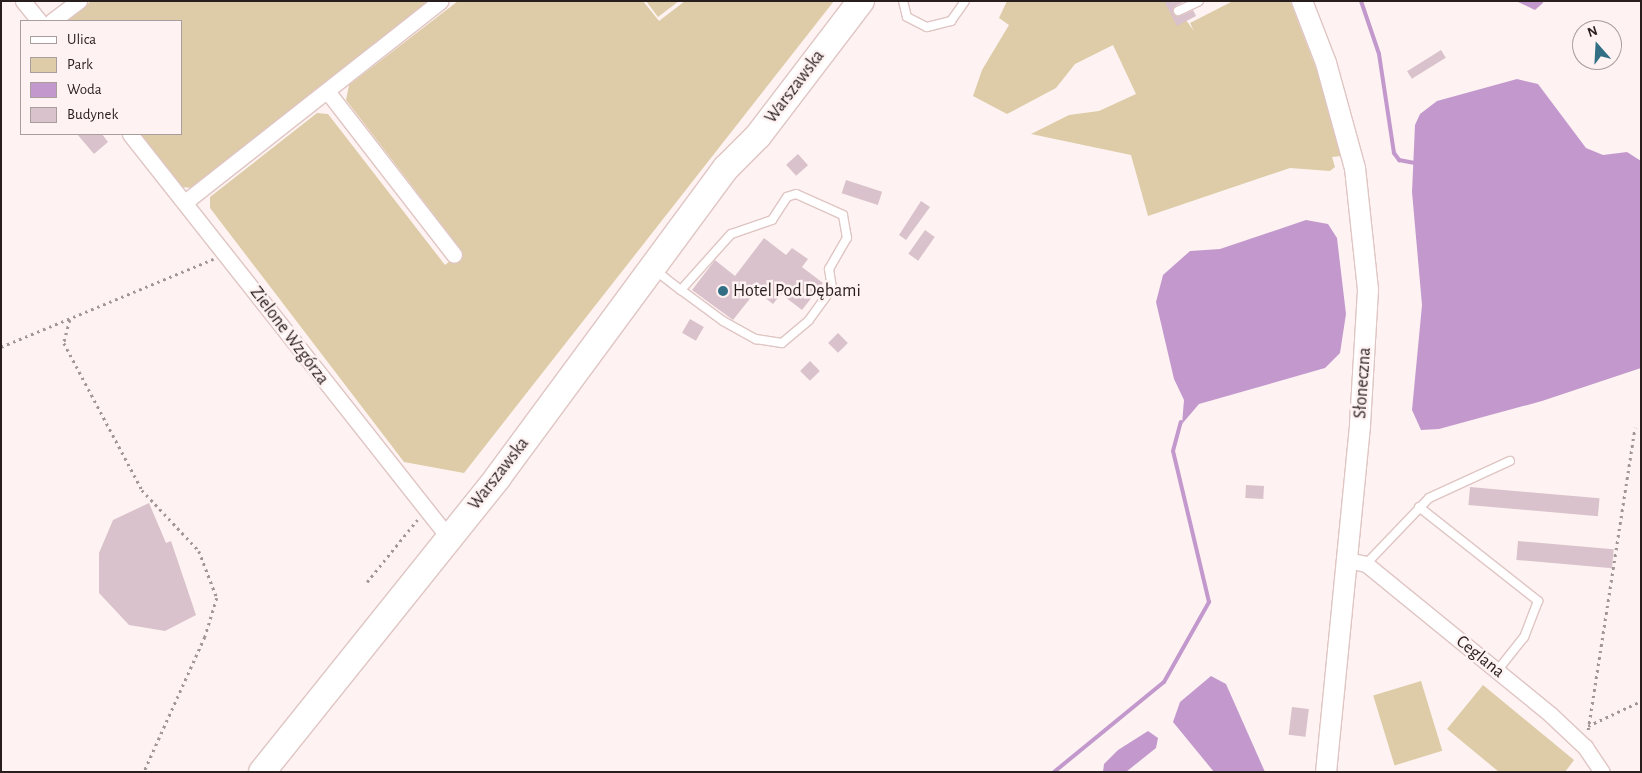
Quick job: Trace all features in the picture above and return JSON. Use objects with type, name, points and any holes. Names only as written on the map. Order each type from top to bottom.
[{"type":"highway","name":"Warszawska","points":[[726,168],[746,127],[840,1]]},
{"type":"highway","name":"Warszawska","points":[[262,772],[449,538],[726,168],[758,136],[861,1]]},
{"type":"street","points":[[23,1],[38,20]]},
{"type":"street","points":[[53,20],[79,1]]},
{"type":"street","points":[[185,202],[440,1]]},
{"type":"street","name":"Słoneczna","points":[[1302,1],[1326,63],[1347,140],[1365,241],[1367,330],[1326,772]]},
{"type":"street","points":[[327,91],[454,255]]},
{"type":"street","name":"Zielone Wzgórza","points":[[131,135],[449,538]]},
{"type":"street","name":"Ceglana","points":[[1346,560],[1366,564],[1497,670],[1585,747],[1602,772]]},
{"type":"lane","points":[[903,1],[907,17],[927,27],[951,21],[965,1]]},
{"type":"lane","points":[[1178,11],[1199,1]]},
{"type":"lane","points":[[652,267],[681,290],[756,339],[782,343],[809,320],[832,288],[829,269],[847,238],[843,215],[796,194],[787,197],[772,220],[731,234],[681,290]]},
{"type":"lane","points":[[1366,564],[1419,507],[1510,461]]},
{"type":"lane","points":[[1419,507],[1538,602],[1524,636],[1497,670]]},
{"type":"path","points":[[1,347],[226,254]]},
{"type":"path","points":[[70,320],[64,330],[69,352],[142,490],[199,552],[217,598],[205,637],[144,772]]},
{"type":"path","points":[[1635,428],[1588,726],[1641,701]]},
{"type":"path","points":[[367,582],[426,509]]},
{"type":"green space","points":[[91,1],[428,1],[195,188],[179,187],[137,135],[182,135],[182,20],[68,20]]},
{"type":"green space","points":[[458,1],[643,1],[659,21],[685,1],[834,1],[464,473],[404,462],[210,208],[210,197],[317,113],[328,114],[445,265],[462,251],[346,100],[349,85]]},
{"type":"green space","points":[[646,1],[679,1],[658,17]]},
{"type":"green space","points":[[1007,1],[1172,1],[1194,31],[1190,23],[1233,1],[1290,1],[1317,71],[1341,156],[1332,157],[1335,167],[1330,171],[1290,168],[1148,216],[1131,155],[1031,134],[1069,115],[1099,111],[1136,94],[1113,45],[1075,64],[1056,88],[1007,114],[973,96],[982,70],[1009,25],[999,18]]},
{"type":"green space","points":[[1421,681],[1442,751],[1395,765],[1373,696]]},
{"type":"green space","points":[[1483,685],[1574,760],[1565,772],[1499,772],[1447,729]]},
{"type":"water","points":[[1516,1],[1543,1],[1543,3],[1535,10]]},
{"type":"water","points":[[1517,79],[1538,84],[1586,148],[1603,155],[1627,152],[1641,161],[1641,368],[1542,401],[1439,429],[1421,430],[1412,410],[1422,305],[1412,192],[1415,125],[1420,114],[1437,101]]},
{"type":"water","points":[[1306,220],[1328,224],[1337,238],[1346,314],[1340,353],[1325,368],[1199,404],[1182,424],[1184,400],[1174,379],[1156,302],[1163,275],[1190,251],[1220,249]]},
{"type":"water","points":[[1211,676],[1226,684],[1265,772],[1214,772],[1173,722],[1180,702]]},
{"type":"water","points":[[1148,731],[1158,738],[1156,748],[1126,772],[1103,772],[1104,764],[1118,750]]},
{"type":"building","points":[[1164,1],[1185,1],[1174,7],[1173,14],[1178,17],[1193,10],[1196,16],[1177,26]]},
{"type":"building","points":[[1441,50],[1446,58],[1412,79],[1407,71]]},
{"type":"building","points":[[78,135],[103,135],[108,142],[94,154]]},
{"type":"building","points":[[798,154],[808,165],[796,176],[786,165]]},
{"type":"building","points":[[846,180],[882,192],[878,205],[842,193]]},
{"type":"building","points":[[921,201],[930,207],[906,240],[899,235]]},
{"type":"building","points":[[925,230],[935,237],[918,261],[908,254]]},
{"type":"building","points":[[764,238],[786,255],[792,248],[808,259],[802,267],[823,283],[802,310],[781,294],[773,304],[756,291],[733,320],[692,290],[715,260],[735,276]]},
{"type":"building","points":[[690,319],[704,327],[696,341],[682,333]]},
{"type":"building","points":[[838,333],[848,343],[838,353],[828,343]]},
{"type":"building","points":[[810,361],[820,371],[810,381],[800,371]]},
{"type":"building","points":[[1246,485],[1264,486],[1263,499],[1245,498]]},
{"type":"building","points":[[1470,487],[1600,498],[1598,516],[1468,505]]},
{"type":"building","points":[[149,503],[166,543],[171,541],[196,615],[165,631],[129,625],[99,593],[99,553],[113,520]]},
{"type":"building","points":[[1518,541],[1614,549],[1612,568],[1516,560]]},
{"type":"building","points":[[1292,707],[1309,709],[1305,737],[1289,735]]},
{"type":"waterway","points":[[1361,1],[1379,54],[1394,153],[1399,160],[1419,164]]},
{"type":"waterway","points":[[1054,772],[1164,682],[1209,602],[1173,451],[1181,422]]},
{"type":"place","name":"Hotel Pod Dębami","points":[[723,291]]}]
